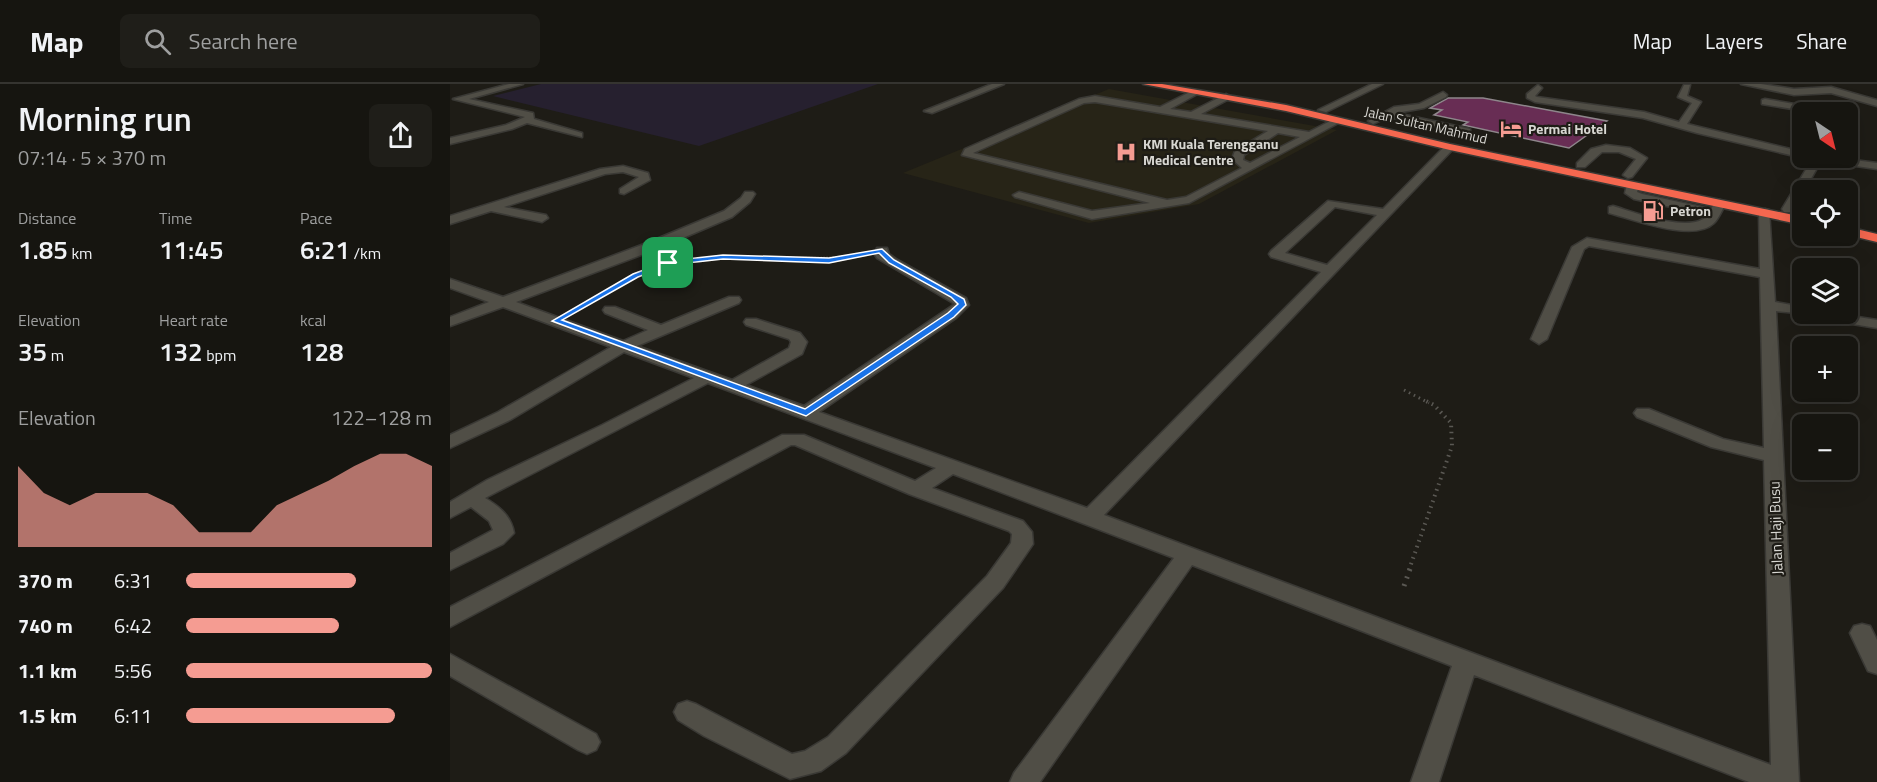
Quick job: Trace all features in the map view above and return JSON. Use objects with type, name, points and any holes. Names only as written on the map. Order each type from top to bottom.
[{"type":"highway","name":"Jalan Sultan Mahmud","points":[[1147,84],[1226,97],[1630,180],[1792,210]]},
{"type":"highway","name":"Jalan Sultan Mahmud","points":[[1181,84],[1323,110],[1448,142],[1585,161],[1630,180]]},
{"type":"highway","points":[[1717,208],[1765,213],[1792,219]]},
{"type":"highway","points":[[1858,224],[1877,228]]},
{"type":"highway","points":[[1858,233],[1877,238]]},
{"type":"street","points":[[454,100],[519,84]]},
{"type":"street","points":[[929,111],[1000,84]]},
{"type":"street","points":[[1323,110],[1379,84]]},
{"type":"street","points":[[1745,84],[1794,92],[1831,90],[1877,103]]},
{"type":"street","points":[[1682,125],[1697,102],[1682,97],[1687,87]]},
{"type":"street","points":[[1538,88],[1530,96],[1535,99],[1644,115],[1792,152]]},
{"type":"street","points":[[450,90],[477,94]]},
{"type":"street","points":[[1163,109],[1197,92]]},
{"type":"street","points":[[1373,121],[1397,109],[1421,106],[1443,95]]},
{"type":"street","points":[[1193,115],[1226,97]]},
{"type":"street","points":[[1170,204],[967,155],[969,151],[1082,101],[1109,99],[1308,135]]},
{"type":"street","points":[[454,100],[530,115],[528,120]]},
{"type":"street","points":[[1765,102],[1792,107]]},
{"type":"street","points":[[1090,517],[1386,213],[1448,142],[1464,135],[1467,131],[1387,114]]},
{"type":"street","points":[[450,141],[528,120],[579,135]]},
{"type":"street","points":[[1019,195],[1092,215],[1189,200],[1339,120]]},
{"type":"street","points":[[1249,167],[1239,162],[1239,153],[1276,130]]},
{"type":"street","points":[[1585,161],[1600,149],[1619,149],[1640,156],[1642,158],[1630,180],[1631,193],[1717,208],[1705,224],[1683,227],[1613,210]]},
{"type":"street","points":[[1585,161],[1612,160]]},
{"type":"street","points":[[1625,163],[1636,167]]},
{"type":"street","points":[[1858,163],[1877,166]]},
{"type":"street","points":[[1788,209],[1813,168]]},
{"type":"street","points":[[450,220],[604,171],[623,169],[644,175],[644,180],[624,191]]},
{"type":"street","points":[[450,322],[652,246],[728,214],[746,200],[748,194]]},
{"type":"street","points":[[1330,270],[1286,259],[1276,254],[1332,203],[1386,213]]},
{"type":"street","points":[[489,208],[542,218]]},
{"type":"street","name":"Jalan Haji Busu","points":[[1765,213],[1783,782]]},
{"type":"street","points":[[1539,339],[1578,247],[1587,242],[1767,274]]},
{"type":"street","points":[[806,413],[951,315],[962,305],[962,301],[891,262],[882,255],[882,251]]},
{"type":"street","points":[[450,283],[1090,517],[1466,663],[1783,782]]},
{"type":"street","points":[[450,442],[504,416],[624,346],[734,300]]},
{"type":"street","points":[[1768,305],[1792,310]]},
{"type":"street","points":[[610,310],[661,330]]},
{"type":"street","points":[[601,337],[636,320]]},
{"type":"street","points":[[1858,321],[1877,324]]},
{"type":"street","points":[[733,386],[796,351],[799,342],[795,336],[751,322]]},
{"type":"street","points":[[450,511],[470,498],[708,377]]},
{"type":"street","points":[[1643,413],[1717,443],[1773,456]]},
{"type":"street","points":[[450,618],[788,439],[798,439],[916,489],[1016,526],[1022,532],[1022,544],[995,582],[837,745],[811,762],[790,767],[713,728],[687,712]]},
{"type":"street","points":[[916,489],[952,466]]},
{"type":"street","points":[[450,562],[504,533],[498,516],[470,498]]},
{"type":"street","points":[[1024,782],[1187,556]]},
{"type":"street","points":[[1862,633],[1877,664]]},
{"type":"street","points":[[1425,782],[1466,663]]},
{"type":"street","points":[[450,664],[587,742]]},
{"type":"path","points":[[556,321],[636,275],[668,263],[723,257],[829,260],[882,251]]},
{"type":"path","points":[[1404,390],[1434,405],[1451,423],[1452,446],[1404,586]]},
{"type":"shaded area","points":[[541,84],[878,84],[699,146],[493,96]]},
{"type":"shaded area","name":"KMI Kuala Terengganu Medical Centre","points":[[1109,89],[1337,130],[1199,204],[1089,223],[903,173]]},
{"type":"building","points":[[1448,98],[1483,98],[1607,121],[1569,148],[1463,125],[1468,122],[1434,115],[1442,110],[1430,108]]},
{"type":"place","name":"Permai Hotel","points":[[1511,129]]},
{"type":"place","name":"KMI Kuala Terengganu Medical Centre","points":[[1126,152]]},
{"type":"place","name":"Petron","points":[[1653,211]]},
{"type":"route","points":[[882,251],[882,255],[891,262],[962,301],[962,305],[960,309],[806,413],[556,321],[636,275],[668,263],[723,257],[777,257],[816,261],[882,251]]}]
